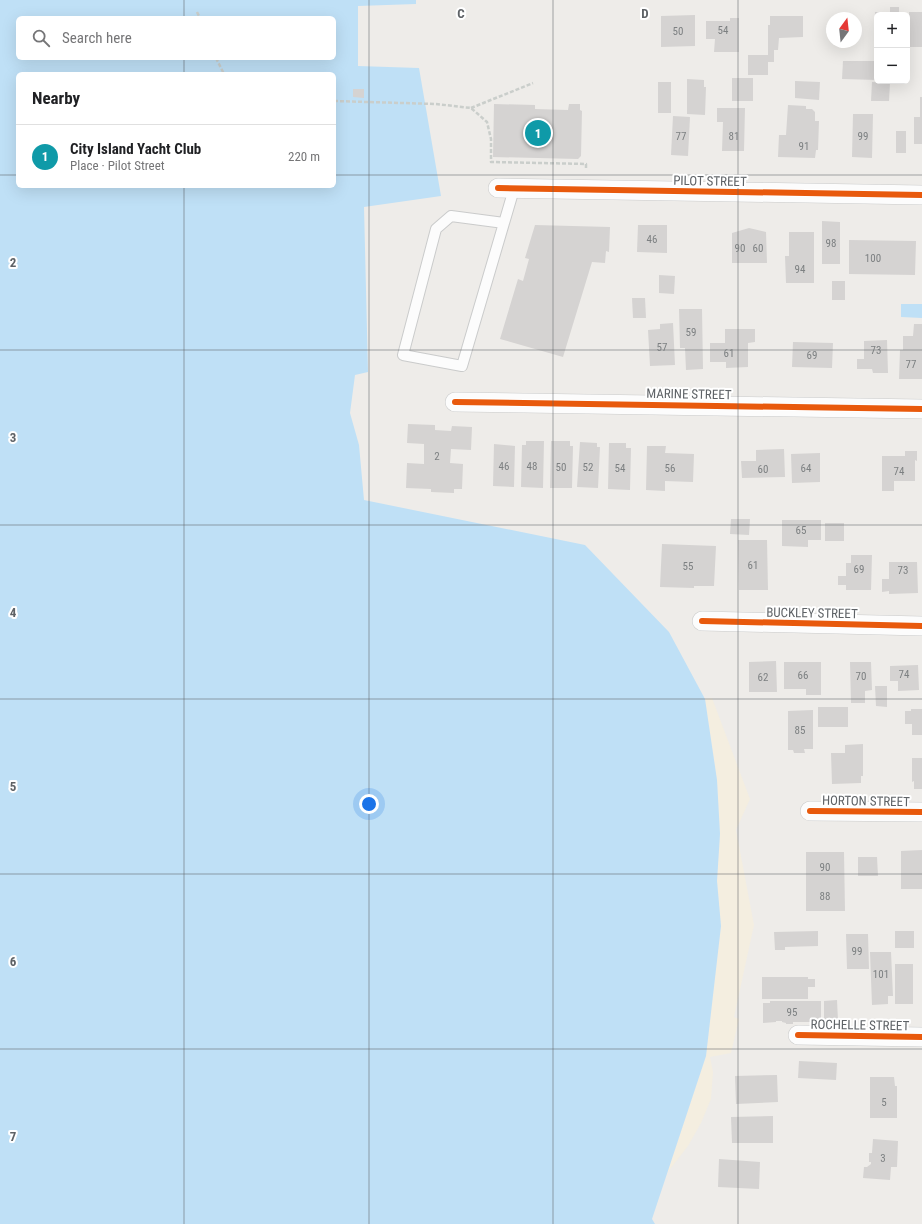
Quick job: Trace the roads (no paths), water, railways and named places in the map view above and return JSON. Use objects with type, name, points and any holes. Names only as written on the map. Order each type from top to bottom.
[{"type":"street","name":"PILOT STREET","points":[[506,188],[922,196]]},
{"type":"street","name":"MARINE STREET","points":[[455,402],[922,409]]},
{"type":"street","name":"BUCKLEY STREET","points":[[702,621],[922,626]]},
{"type":"street","name":"HORTON STREET","points":[[810,811],[922,812]]},
{"type":"street","name":"ROCHELLE STREET","points":[[798,1035],[922,1037]]},
{"type":"lane","points":[[504,223],[451,216],[436,229],[403,355],[462,366],[504,223],[506,188]]},
{"type":"water","points":[[0,0],[416,0],[416,4],[358,6],[358,66],[419,68],[441,196],[364,207],[368,372],[355,375],[350,413],[359,445],[364,500],[585,545],[669,632],[705,699],[717,780],[720,834],[717,881],[721,926],[706,1056],[652,1219],[655,1224],[0,1224]]},
{"type":"water","points":[[901,304],[922,304],[922,318],[901,317]]},
{"type":"place","name":"City Island Yacht Club","points":[[538,133]]}]
